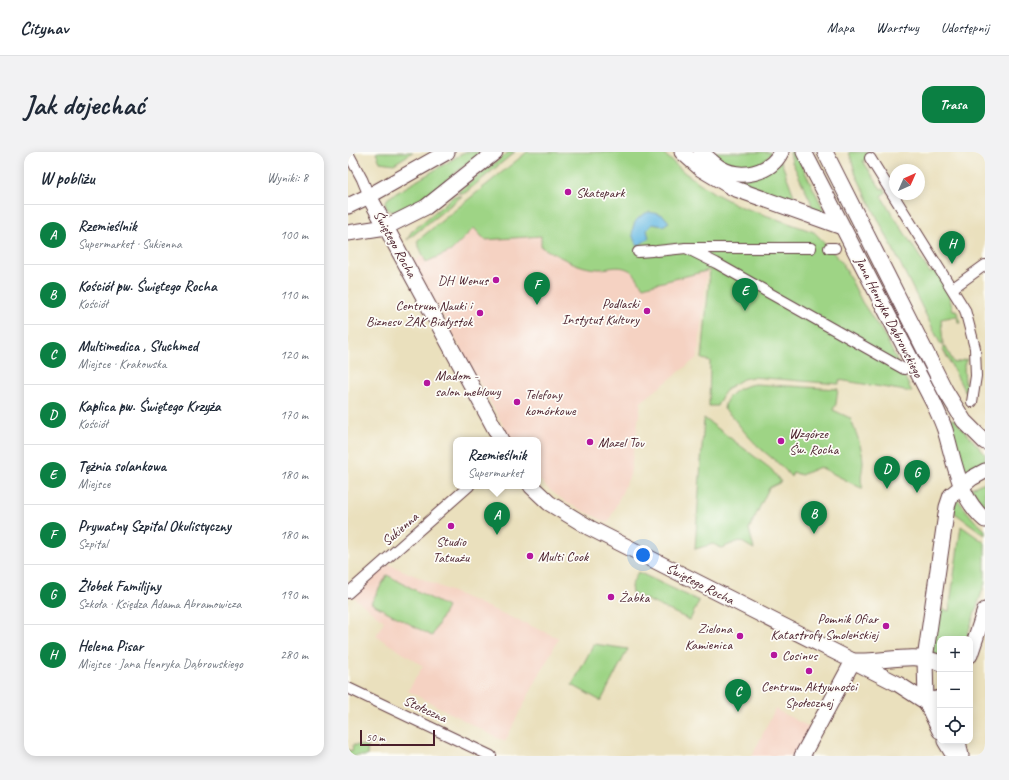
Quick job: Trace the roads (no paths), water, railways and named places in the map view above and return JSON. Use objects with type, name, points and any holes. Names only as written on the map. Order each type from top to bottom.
[{"type":"street","points":[[348,206],[369,196],[447,152]]},
{"type":"street","points":[[348,233],[386,227],[426,207],[495,152]]},
{"type":"street","points":[[682,152],[706,172],[733,188],[842,227]]},
{"type":"street","points":[[700,152],[719,168],[731,173],[746,174],[761,171],[771,164],[780,152]]},
{"type":"street","name":"Jana Henryka Dąbrowskiego","points":[[804,152],[937,410],[946,432],[961,486],[967,499],[985,520]]},
{"type":"street","name":"Jana Henryka Dąbrowskiego","points":[[825,152],[945,390],[964,420],[985,442]]},
{"type":"street","points":[[834,170],[836,152]]},
{"type":"street","name":"Świętego Rocha","points":[[348,153],[369,196],[499,437]]},
{"type":"street","points":[[870,158],[953,288],[965,310],[976,348],[976,376],[972,402]]},
{"type":"street","points":[[638,252],[686,248],[811,248]]},
{"type":"street","points":[[686,248],[716,263],[904,369]]},
{"type":"street","points":[[953,288],[985,265]]},
{"type":"street","points":[[945,390],[962,403],[985,429]]},
{"type":"street","points":[[937,718],[925,659],[947,507],[951,495],[961,486],[985,471]]},
{"type":"street","name":"Sukienna","points":[[348,593],[466,489]]},
{"type":"street","name":"Świętego Rocha","points":[[534,489],[549,503],[590,528],[898,684],[933,700]]},
{"type":"street","points":[[973,646],[985,610]]},
{"type":"street","points":[[903,658],[918,643],[930,621]]},
{"type":"street","name":"Świętego Rocha","points":[[853,661],[875,662],[903,658],[925,659],[937,663]]},
{"type":"street","points":[[802,756],[853,661]]},
{"type":"street","name":"Stołeczna","points":[[348,688],[491,756]]},
{"type":"street","points":[[947,744],[954,756]]},
{"type":"street","points":[[959,744],[961,756]]},
{"type":"water","points":[[649,212],[663,215],[669,222],[663,226],[652,224],[647,230],[649,238],[638,246],[633,236],[633,226],[643,214]]},
{"type":"place","name":"Skatepark","points":[[568,192]]},
{"type":"place","name":"Helena Pisar","points":[[952,264]]},
{"type":"place","name":"DH Wenus","points":[[496,280]]},
{"type":"place","name":"Prywatny Szpital Okulistyczny","points":[[537,305]]},
{"type":"place","name":"Podlaski Instytut Kultury","points":[[647,311]]},
{"type":"place","name":"Tężnia solankowa","points":[[745,311]]},
{"type":"place","name":"Centrum Nauki i Biznesu ŻAK Białystok","points":[[480,313]]},
{"type":"place","name":"Madom - salon meblowy","points":[[427,383]]},
{"type":"place","name":"Telefony komórkowe","points":[[517,402]]},
{"type":"place","name":"Wzgórze Św. Rocha","points":[[781,441]]},
{"type":"place","name":"Mazel Tov","points":[[590,442]]},
{"type":"place","name":"Kaplica pw. Świętego Krzyża","points":[[887,489]]},
{"type":"place","name":"Żłobek Familijny","points":[[917,493]]},
{"type":"place","name":"Studio Tatuażu","points":[[451,526]]},
{"type":"place","name":"Kościół pw. Świętego Rocha","points":[[814,534]]},
{"type":"place","name":"Rzemieślnik","points":[[497,535]]},
{"type":"place","name":"Multi Cook","points":[[530,556]]},
{"type":"place","name":"Żabka","points":[[611,597]]},
{"type":"place","name":"Pomnik Ofiar Katastrofy Smoleńskiej","points":[[886,626]]},
{"type":"place","name":"Zielona Kamienica","points":[[740,636]]},
{"type":"place","name":"Cosinus","points":[[774,655]]},
{"type":"place","name":"Centrum Aktywności Społecznej","points":[[809,671]]},
{"type":"place","name":"Multimedica , Słuchmed","points":[[738,712]]}]
